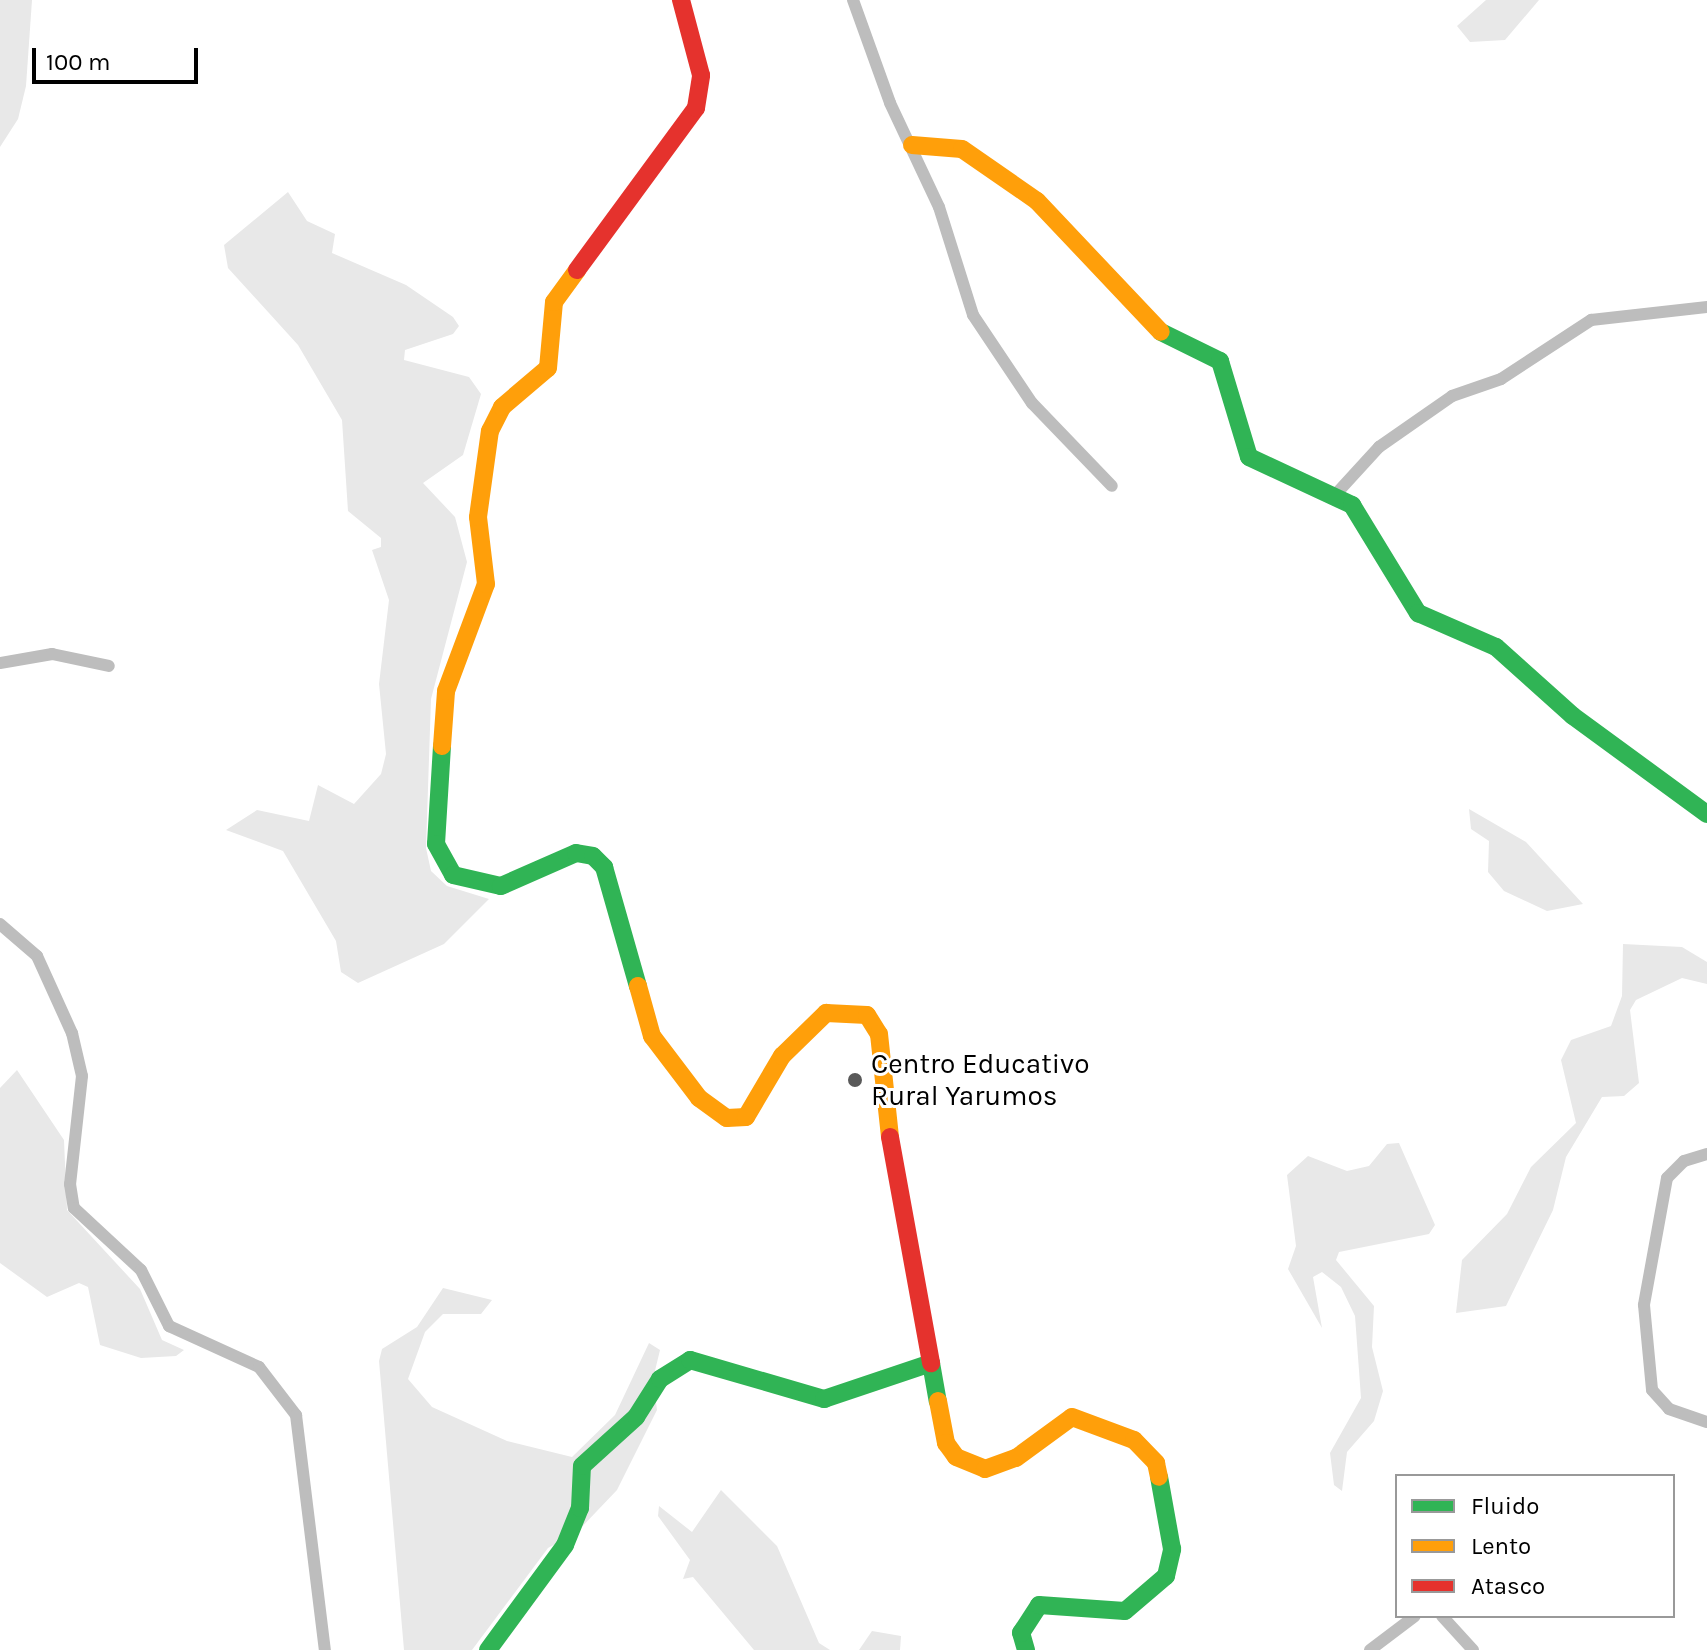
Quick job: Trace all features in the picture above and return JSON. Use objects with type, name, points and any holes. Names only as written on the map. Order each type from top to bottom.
[{"type":"street","points":[[681,0],[701,75],[696,108],[554,302],[548,368],[502,407],[490,431],[478,517],[486,584],[446,691],[436,844],[453,875],[501,886],[576,853],[593,856],[608,878],[652,1036],[699,1098],[727,1118],[746,1117],[782,1056],[826,1013],[867,1015],[881,1046],[891,1147],[946,1443],[971,1467],[1016,1458],[1072,1417],[1134,1440],[1156,1463],[1172,1549],[1166,1576],[1125,1611],[1039,1605],[1021,1633],[1026,1650]]},
{"type":"street","points":[[853,0],[912,145],[981,329],[1032,403],[1112,486]]},
{"type":"street","points":[[912,145],[962,149],[1037,201],[1163,334],[1220,361],[1249,457],[1336,494],[1357,510],[1426,619],[1496,647],[1561,707],[1707,814]]},
{"type":"street","points":[[1336,494],[1379,447],[1452,396],[1501,379],[1591,320],[1707,307]]},
{"type":"street","points":[[0,663],[52,654],[109,666]]},
{"type":"street","points":[[0,924],[37,956],[72,1033],[82,1076],[70,1184],[74,1208],[141,1270],[169,1326],[252,1362],[296,1415],[325,1650]]},
{"type":"street","points":[[1707,1154],[1679,1164],[1667,1178],[1644,1305],[1652,1390],[1669,1409],[1707,1422]]},
{"type":"street","points":[[488,1650],[565,1545],[580,1508],[582,1466],[636,1417],[675,1366],[710,1362],[824,1399],[931,1363]]},
{"type":"street","points":[[1370,1650],[1412,1618]]},
{"type":"street","points":[[1444,1618],[1473,1650]]},
{"type":"shaded area","points":[[0,0],[32,0],[26,86],[18,119],[0,147]]},
{"type":"shaded area","points":[[1486,0],[1539,0],[1505,40],[1470,42],[1457,26]]},
{"type":"shaded area","points":[[288,192],[307,221],[335,234],[332,253],[406,285],[453,317],[459,326],[453,334],[405,350],[404,360],[469,377],[481,394],[463,455],[423,483],[455,517],[467,562],[431,699],[426,848],[431,871],[447,886],[489,899],[444,944],[358,983],[341,972],[336,941],[283,851],[226,830],[257,810],[309,821],[318,785],[354,804],[381,774],[386,754],[379,684],[389,600],[372,550],[381,547],[381,538],[348,511],[342,420],[298,345],[228,268],[224,245]]},
{"type":"shaded area","points":[[1469,809],[1526,842],[1583,904],[1547,911],[1504,891],[1488,872],[1489,841],[1471,829]]},
{"type":"shaded area","points":[[1623,944],[1682,947],[1707,962],[1707,984],[1682,978],[1636,1000],[1630,1010],[1639,1083],[1624,1096],[1602,1097],[1566,1157],[1553,1210],[1506,1306],[1456,1313],[1462,1260],[1507,1214],[1531,1167],[1576,1123],[1561,1060],[1571,1040],[1611,1026],[1622,996]]},
{"type":"shaded area","points":[[17,1070],[64,1140],[67,1210],[140,1289],[162,1340],[184,1350],[176,1356],[141,1358],[100,1345],[88,1287],[79,1283],[47,1297],[0,1263],[0,1088]]},
{"type":"shaded area","points":[[1399,1143],[1435,1225],[1429,1234],[1339,1252],[1336,1260],[1374,1306],[1372,1347],[1383,1391],[1374,1421],[1347,1452],[1342,1491],[1334,1485],[1330,1453],[1361,1398],[1355,1316],[1341,1287],[1322,1272],[1313,1277],[1322,1328],[1288,1269],[1296,1246],[1287,1175],[1308,1156],[1347,1171],[1369,1166],[1387,1144]]},
{"type":"shaded area","points":[[443,1288],[492,1300],[481,1314],[443,1314],[425,1332],[408,1379],[432,1407],[507,1441],[572,1457],[615,1415],[649,1343],[660,1350],[653,1379],[657,1410],[617,1490],[577,1532],[548,1548],[472,1650],[404,1650],[379,1361],[382,1349],[417,1327]]},
{"type":"shaded area","points":[[721,1490],[777,1546],[819,1643],[830,1650],[754,1650],[693,1577],[683,1579],[690,1560],[658,1516],[659,1506],[692,1532]]},
{"type":"shaded area","points":[[872,1631],[901,1636],[900,1650],[859,1650]]},
{"type":"traffic: fast","points":[[1161,332],[1220,361],[1249,457],[1352,505],[1418,613],[1496,647],[1573,716],[1707,814]]},
{"type":"traffic: fast","points":[[442,746],[436,844],[453,875],[501,886],[576,853],[593,856],[604,867],[638,986]]},
{"type":"traffic: fast","points":[[488,1650],[565,1545],[580,1508],[582,1466],[636,1417],[660,1379],[690,1360],[824,1399],[931,1363],[938,1401]]},
{"type":"traffic: fast","points":[[1026,1650],[1021,1633],[1039,1605],[1125,1611],[1166,1576],[1172,1549],[1159,1477]]},
{"type":"traffic: slow","points":[[912,145],[962,149],[1037,201],[1161,332]]},
{"type":"traffic: slow","points":[[442,746],[446,691],[486,584],[478,517],[490,431],[502,407],[548,368],[554,302],[577,270]]},
{"type":"traffic: slow","points":[[638,986],[652,1036],[699,1098],[727,1118],[746,1117],[782,1056],[826,1013],[867,1015],[879,1034],[890,1137]]},
{"type":"traffic: slow","points":[[938,1401],[946,1443],[956,1457],[985,1469],[1016,1458],[1072,1417],[1134,1440],[1156,1463],[1159,1477]]},
{"type":"traffic: jam","points":[[577,270],[696,108],[701,75],[681,0]]},
{"type":"traffic: jam","points":[[890,1137],[931,1363]]},
{"type":"place","name":"Centro Educativo Rural Yarumos","points":[[855,1080]]}]
